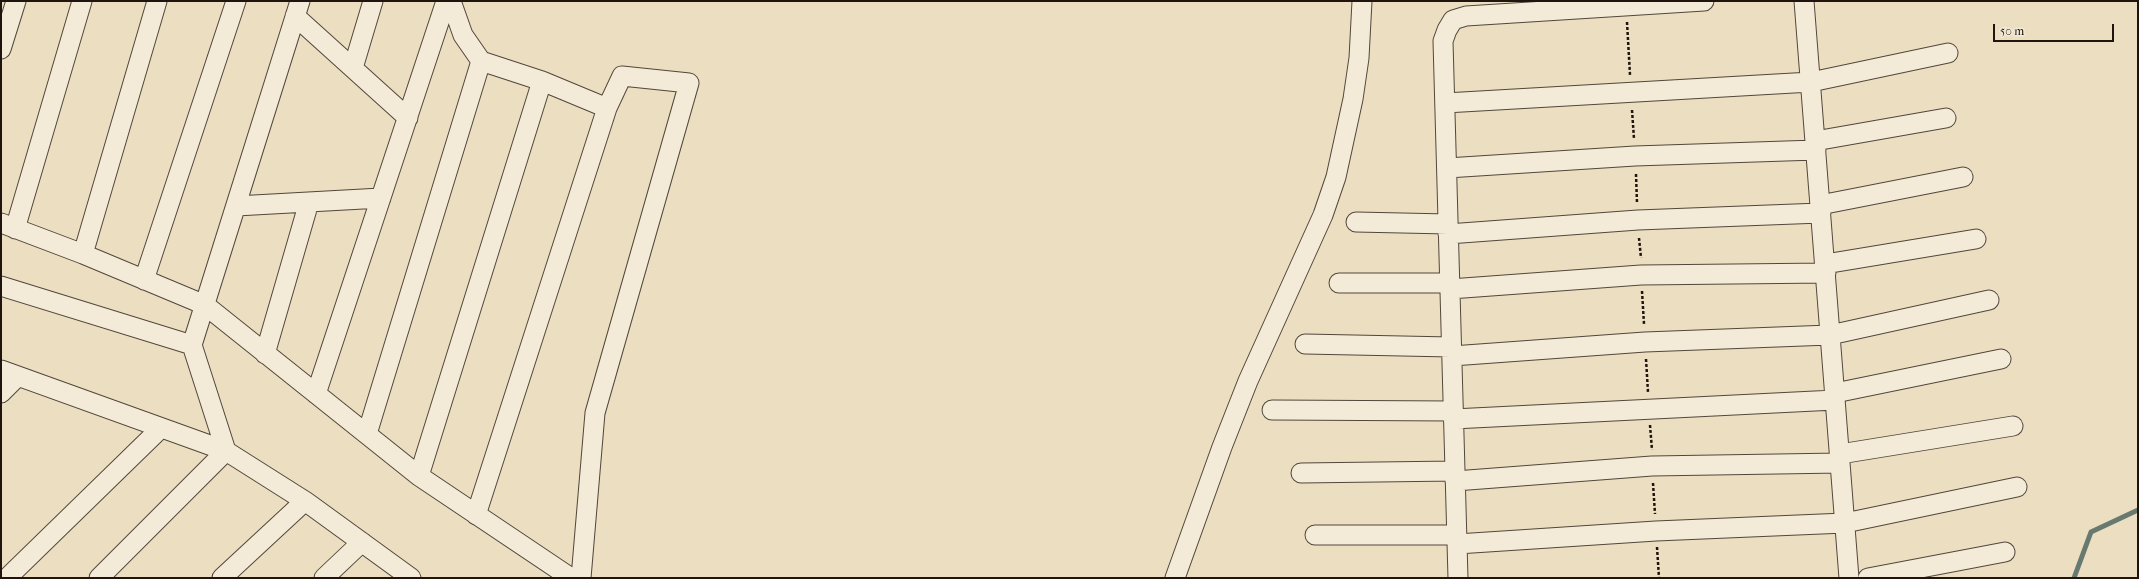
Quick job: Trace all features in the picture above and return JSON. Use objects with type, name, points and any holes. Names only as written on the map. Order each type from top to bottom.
[{"type":"street","points":[[3,38],[16,1]]},
{"type":"street","points":[[82,1],[8,226],[82,254],[205,305],[419,476],[571,578]]},
{"type":"street","points":[[82,254],[157,1]]},
{"type":"street","points":[[144,280],[236,1]]},
{"type":"street","points":[[353,68],[373,1]]},
{"type":"street","points":[[316,394],[446,1]]},
{"type":"street","points":[[451,1],[463,35],[481,61],[542,81],[607,108]]},
{"type":"street","points":[[1175,578],[1222,446],[1248,381],[1323,215],[1336,178],[1353,99],[1358,58],[1362,1]]},
{"type":"street","points":[[1458,578],[1443,41],[1447,30],[1453,20],[1466,16],[1619,4],[1704,1]]},
{"type":"street","points":[[1804,1],[1849,578]]},
{"type":"street","points":[[226,451],[192,345],[297,9],[353,68],[408,118]]},
{"type":"street","points":[[1445,103],[1811,82],[1948,52]]},
{"type":"street","points":[[367,434],[481,61]]},
{"type":"street","points":[[476,515],[607,108],[622,76],[689,83],[595,413],[581,578]]},
{"type":"street","points":[[419,476],[542,81]]},
{"type":"street","points":[[1447,168],[1816,145],[1946,118]]},
{"type":"street","points":[[1356,222],[1448,229],[1821,209],[1963,177]]},
{"type":"street","points":[[236,206],[381,198]]},
{"type":"street","points":[[265,354],[309,202]]},
{"type":"street","points":[[1339,283],[1450,286],[1642,275],[1825,269],[1976,239]]},
{"type":"street","points":[[1,286],[192,345]]},
{"type":"street","points":[[1305,344],[1452,352],[1645,342],[1830,335],[1989,300]]},
{"type":"street","points":[[1272,410],[1453,415],[1835,396],[2001,359]]},
{"type":"street","points":[[1,393],[9,373],[226,451],[305,501],[411,578]]},
{"type":"street","points":[[1301,473],[1455,476],[1652,466],[1840,459],[2013,426]]},
{"type":"street","points":[[7,578],[161,428]]},
{"type":"street","points":[[99,578],[226,451]]},
{"type":"street","points":[[1315,535],[1457,539],[1845,523],[2017,487]]},
{"type":"street","points":[[222,578],[305,501]]},
{"type":"street","points":[[324,578],[362,542]]},
{"type":"street","points":[[1868,578],[2005,552]]},
{"type":"waterway","points":[[2074,578],[2091,532],[2138,510]]}]
